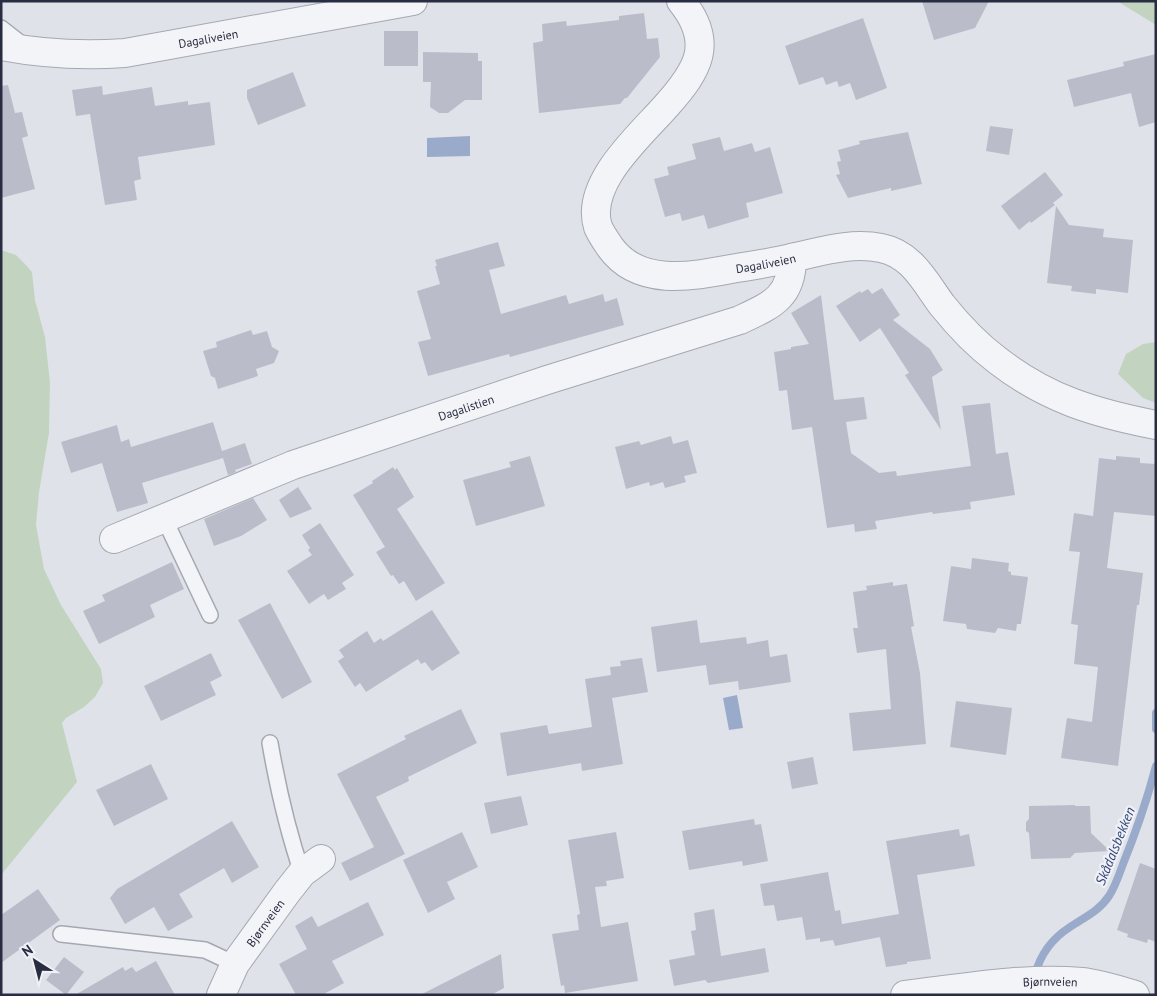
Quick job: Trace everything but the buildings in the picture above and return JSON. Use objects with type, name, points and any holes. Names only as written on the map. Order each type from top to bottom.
[{"type":"street","name":"Dagaliveien","points":[[1,46],[31,52],[96,55],[125,53],[413,1]]},
{"type":"street","name":"Dagaliveien","points":[[681,1],[690,12],[700,40],[699,54],[694,68],[686,84],[624,153],[609,173],[597,201],[596,216],[599,229],[613,251],[624,262],[652,275],[701,275],[846,246],[882,248],[895,253],[909,262],[925,279],[943,306],[981,347],[1015,373],[1055,396],[1082,408],[1156,425]]},
{"type":"street","name":"Dagalistien","points":[[114,539],[293,465],[417,422],[740,320],[760,311],[782,294],[789,285],[792,274],[792,258]]},
{"type":"street","name":"Bjørnveien","points":[[221,995],[235,964],[287,892],[312,866]]},
{"type":"street","name":"Bjørnveien","points":[[905,995],[1010,983],[1051,981],[1084,982],[1135,995]]},
{"type":"lane","points":[[1,28],[31,52]]},
{"type":"lane","points":[[164,518],[210,615]]},
{"type":"lane","points":[[270,743],[276,782],[288,833],[312,866]]},
{"type":"lane","points":[[61,934],[205,950],[235,964]]},
{"type":"green space","points":[[1117,1],[1156,1],[1156,25]]},
{"type":"green space","points":[[1,250],[16,255],[32,272],[35,300],[45,337],[50,383],[49,433],[39,492],[36,525],[44,569],[61,605],[101,669],[103,683],[95,697],[62,723],[77,782],[1,875]]},
{"type":"green space","points":[[1156,342],[1156,403],[1143,398],[1118,374],[1126,354],[1143,344]]},
{"type":"water","points":[[470,136],[470,156],[427,157],[427,138]]},
{"type":"water","points":[[737,695],[743,728],[729,730],[723,698]]},
{"type":"waterway","name":"Skådalsbekken","points":[[1156,713],[1156,729]]},
{"type":"waterway","name":"Skådalsbekken","points":[[1035,975],[1040,961],[1053,942],[1064,931],[1096,910],[1111,892],[1137,828],[1156,766]]}]
